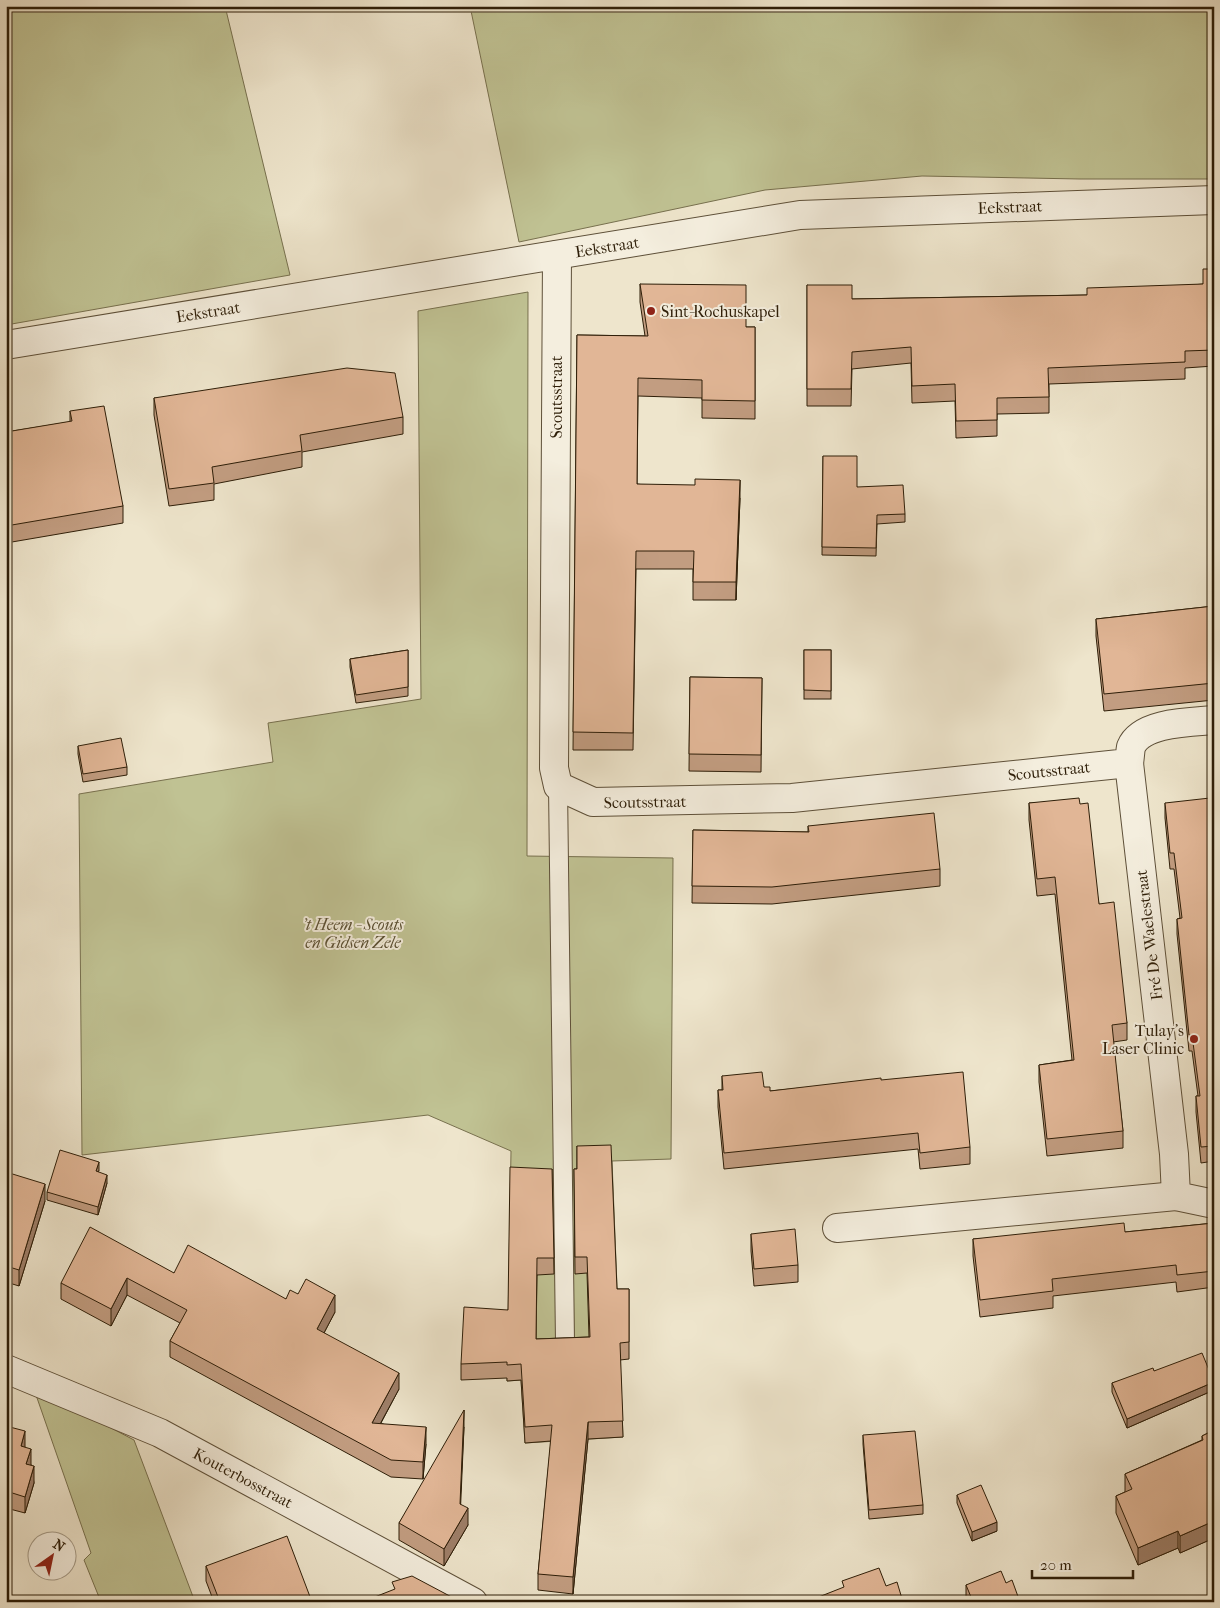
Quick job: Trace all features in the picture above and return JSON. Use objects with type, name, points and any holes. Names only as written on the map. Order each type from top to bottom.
[{"type":"street","name":"Eekstraat","points":[[6,345],[800,215],[1214,200]]},
{"type":"street","name":"Scoutsstraat","points":[[557,255],[554,768],[558,786],[593,802],[792,798],[1129,763]]},
{"type":"street","points":[[1129,763],[1132,746],[1146,731],[1176,723],[1214,720]]},
{"type":"street","name":"Fré De Waelestraat","points":[[1129,763],[1174,1154],[1176,1196]]},
{"type":"street","points":[[837,1228],[1176,1196],[1214,1204]]},
{"type":"street","name":"Kouterbosstraat","points":[[6,1369],[160,1434],[473,1602]]},
{"type":"lane","points":[[558,786],[565,1343]]},
{"type":"green space","points":[[6,6],[225,6],[290,275],[6,325]]},
{"type":"green space","points":[[470,6],[1214,6],[1214,179],[922,176],[765,190],[519,242]]},
{"type":"green space","name":"'t Heem - Scouts en Gidsen Zele","points":[[528,292],[527,856],[673,858],[671,1159],[612,1161],[623,1437],[525,1443],[521,1380],[507,1381],[511,1151],[428,1115],[82,1155],[79,794],[273,762],[268,723],[421,699],[418,311]]},
{"type":"green space","points":[[36,1395],[77,1410],[134,1440],[195,1602],[101,1602],[84,1560],[91,1553]]},
{"type":"building","points":[[1203,269],[1214,269],[1214,350],[1185,351],[1185,362],[1048,368],[1049,397],[997,398],[997,420],[956,421],[955,384],[912,386],[911,347],[852,352],[851,389],[807,389],[807,285],[852,285],[852,299],[1087,295],[1087,288],[1203,284]]},
{"type":"building","points":[[640,284],[746,285],[746,327],[755,327],[755,401],[702,400],[702,380],[638,378],[637,484],[695,485],[695,479],[740,480],[736,582],[693,582],[694,551],[636,551],[633,733],[573,732],[577,335],[648,336]]},
{"type":"building","points":[[347,368],[395,373],[403,417],[300,435],[302,451],[212,467],[214,483],[169,489],[154,398]]},
{"type":"building","points":[[104,406],[123,506],[6,526],[6,432],[72,421],[70,411]]},
{"type":"building","points":[[823,456],[857,456],[857,487],[903,485],[905,514],[877,515],[876,548],[822,547]]},
{"type":"building","points":[[1214,606],[1214,683],[1104,694],[1096,619]]},
{"type":"building","points":[[408,650],[408,687],[356,695],[350,659]]},
{"type":"building","points":[[804,650],[831,650],[831,691],[804,690]]},
{"type":"building","points":[[690,677],[762,678],[761,755],[689,754]]},
{"type":"building","points":[[121,738],[127,767],[83,774],[78,746]]},
{"type":"building","points":[[1079,798],[1080,804],[1088,803],[1099,904],[1114,902],[1127,1023],[1112,1025],[1123,1131],[1047,1139],[1039,1065],[1074,1060],[1055,877],[1037,879],[1029,803]]},
{"type":"building","points":[[1210,798],[1214,831],[1214,1146],[1201,1147],[1196,1096],[1200,1096],[1192,1035],[1189,1035],[1177,919],[1182,918],[1174,853],[1170,853],[1165,803]]},
{"type":"building","points":[[934,813],[940,869],[772,887],[692,886],[693,830],[809,832],[808,826]]},
{"type":"building","points":[[762,1072],[764,1087],[770,1087],[770,1091],[881,1078],[881,1080],[963,1072],[970,1147],[920,1153],[918,1133],[724,1153],[718,1090],[723,1090],[722,1076]]},
{"type":"building","points":[[611,1145],[617,1289],[629,1289],[629,1342],[620,1343],[623,1421],[588,1422],[573,1577],[538,1574],[552,1425],[525,1427],[521,1364],[507,1365],[507,1362],[461,1364],[464,1307],[508,1310],[510,1167],[552,1169],[554,1258],[537,1258],[536,1339],[590,1337],[587,1257],[575,1257],[574,1169],[577,1169],[577,1146]]},
{"type":"building","points":[[60,1150],[99,1162],[96,1171],[107,1175],[98,1207],[47,1192]]},
{"type":"building","points":[[6,1172],[45,1184],[19,1270],[6,1266]]},
{"type":"building","points":[[1124,1223],[1125,1232],[1214,1223],[1214,1271],[1177,1275],[1176,1265],[1052,1279],[1053,1291],[980,1300],[973,1239]]},
{"type":"building","points":[[90,1227],[174,1273],[188,1245],[286,1299],[290,1290],[298,1294],[306,1279],[335,1295],[317,1329],[399,1373],[372,1423],[426,1427],[423,1462],[391,1460],[170,1341],[187,1310],[127,1278],[111,1309],[61,1283]]},
{"type":"building","points":[[795,1229],[798,1265],[754,1269],[751,1234]]},
{"type":"building","points":[[1202,1353],[1214,1382],[1127,1419],[1112,1383],[1153,1368],[1154,1371]]},
{"type":"building","points":[[464,1410],[460,1504],[468,1508],[444,1549],[399,1523]]},
{"type":"building","points":[[6,1426],[25,1431],[21,1446],[31,1449],[26,1464],[34,1466],[25,1497],[6,1491]]},
{"type":"building","points":[[1214,1430],[1214,1521],[1180,1536],[1178,1531],[1138,1548],[1116,1496],[1132,1489],[1125,1474],[1203,1440],[1202,1436]]},
{"type":"building","points":[[915,1431],[923,1505],[869,1510],[863,1435]]},
{"type":"building","points":[[981,1485],[997,1522],[972,1532],[957,1495]]},
{"type":"building","points":[[287,1536],[312,1602],[220,1602],[206,1566]]},
{"type":"building","points":[[879,1568],[886,1586],[897,1582],[903,1602],[806,1602],[844,1587],[842,1581]]},
{"type":"building","points":[[1001,1571],[1006,1583],[1012,1580],[1020,1602],[969,1602],[967,1599],[971,1597],[966,1585]]},
{"type":"building","points":[[412,1576],[461,1602],[362,1602],[395,1589],[392,1582]]},
{"type":"place","name":"Sint-Rochuskapel","points":[[651,311]]},
{"type":"place","name":"Tulay's Laser Clinic","points":[[1194,1039]]}]
